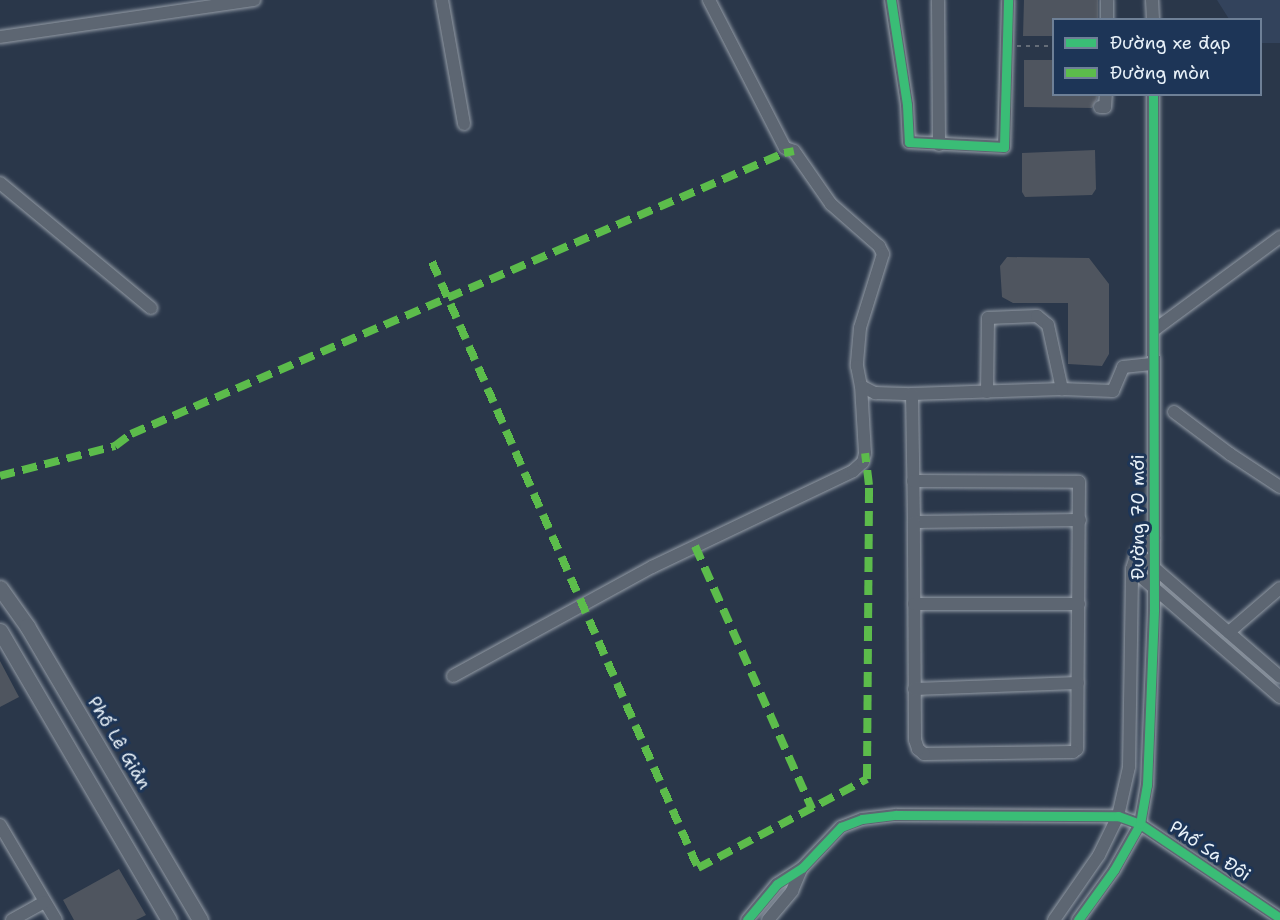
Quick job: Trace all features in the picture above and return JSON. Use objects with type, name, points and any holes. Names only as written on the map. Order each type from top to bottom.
[{"type":"main road","name":"Phố Lê Giản","points":[[0,588],[27,626],[199,920]]},
{"type":"main road","points":[[0,631],[169,920]]},
{"type":"street","points":[[0,37],[254,0]]},
{"type":"street","points":[[442,0],[464,124]]},
{"type":"street","points":[[453,676],[652,567],[853,471],[863,462],[865,453],[861,386],[857,366],[860,328],[883,254],[879,246],[831,204],[794,151],[785,148],[709,0]]},
{"type":"street","points":[[891,0],[907,105],[909,142],[1004,147],[1008,0]]},
{"type":"street","points":[[938,0],[939,145]]},
{"type":"street","points":[[1107,0],[1107,18]]},
{"type":"street","points":[[1152,0],[1153,18]]},
{"type":"street","points":[[1100,107],[1105,107],[1106,96]]},
{"type":"street","name":"Đường 70 mới","points":[[1078,920],[1113,870],[1140,824],[1150,748],[1154,587],[1153,96]]},
{"type":"street","points":[[0,183],[151,308]]},
{"type":"street","points":[[1154,330],[1280,237]]},
{"type":"street","points":[[987,392],[988,318],[1037,316],[1048,325],[1062,389]]},
{"type":"street","points":[[861,386],[874,393],[1062,389],[1113,392],[1123,367],[1154,363]]},
{"type":"street","points":[[912,393],[914,689],[915,740],[918,749],[924,754],[1073,752],[1077,749],[1079,482],[913,481]]},
{"type":"street","points":[[1174,412],[1220,447],[1280,487]]},
{"type":"street","points":[[914,522],[1080,520]]},
{"type":"street","name":"Đường 70 mới","points":[[1054,920],[1099,855],[1118,816],[1130,767],[1132,569],[1137,553],[1154,538]]},
{"type":"street","points":[[1137,553],[1280,677]]},
{"type":"street","points":[[1132,569],[1280,697]]},
{"type":"street","points":[[1229,632],[1280,588]]},
{"type":"street","points":[[914,604],[1079,604]]},
{"type":"street","points":[[914,689],[1078,683]]},
{"type":"street","name":"Phố Sa Đôi","points":[[802,868],[841,827],[862,819],[896,815],[1118,816],[1140,824],[1280,918]]},
{"type":"street","points":[[0,825],[56,920]]},
{"type":"street","points":[[747,920],[777,884],[802,868]]},
{"type":"street","points":[[768,920],[792,891],[802,868]]},
{"type":"street","points":[[12,920],[44,902]]},
{"type":"path","points":[[1007,46],[1052,46]]},
{"type":"shaded area","points":[[1217,0],[1280,0],[1280,43],[1262,43],[1262,18],[1228,18]]},
{"type":"building","points":[[1024,0],[1098,0],[1098,18],[1052,18],[1052,36],[1023,36]]},
{"type":"building","points":[[1024,60],[1052,60],[1052,96],[1098,96],[1092,108],[1024,107]]},
{"type":"building","points":[[1095,150],[1096,189],[1092,195],[1025,197],[1022,192],[1022,153]]},
{"type":"building","points":[[1007,257],[1089,258],[1109,284],[1109,354],[1102,366],[1068,364],[1068,303],[1013,303],[1002,297],[1000,266]]},
{"type":"building","points":[[0,661],[19,697],[0,707]]},
{"type":"building","points":[[119,869],[146,915],[136,920],[74,920],[63,900]]},
{"type":"marked path","points":[[0,476],[115,446],[131,434],[784,153],[794,151]]},
{"type":"marked path","points":[[432,262],[698,868],[867,779],[869,485],[865,453]]},
{"type":"marked path","points":[[695,546],[812,809]]},
{"type":"cycle path","points":[[891,0],[907,105],[909,142],[1004,147],[1008,0]]},
{"type":"cycle path","points":[[1078,920],[1114,870],[1140,824],[1147,785],[1154,609],[1153,96]]},
{"type":"cycle path","points":[[747,920],[777,884],[802,868],[841,827],[862,819],[896,815],[1118,816],[1140,824],[1280,918]]}]
